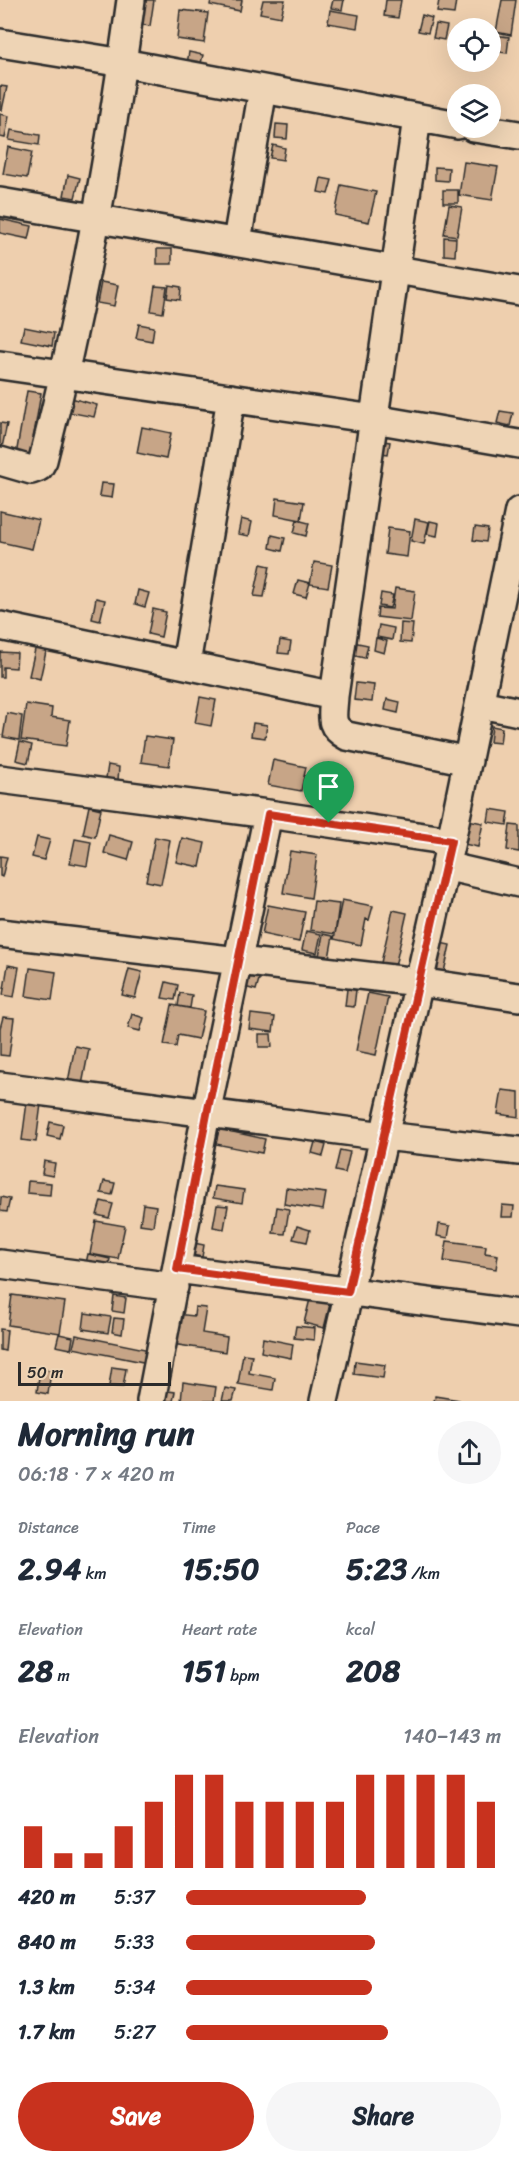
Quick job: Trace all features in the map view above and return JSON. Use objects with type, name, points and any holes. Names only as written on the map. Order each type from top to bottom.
[{"type":"street","points":[[0,461],[31,470],[39,467],[43,460],[65,376],[96,217],[123,63],[131,0]]},
{"type":"street","points":[[0,43],[123,63],[447,123]]},
{"type":"street","points":[[237,241],[263,89]]},
{"type":"street","points":[[417,118],[333,696],[333,723],[338,731],[347,736],[468,761]]},
{"type":"street","points":[[501,132],[519,135]]},
{"type":"street","points":[[0,202],[396,268],[519,291]]},
{"type":"street","points":[[0,365],[374,419],[519,444]]},
{"type":"street","points":[[186,664],[231,398]]},
{"type":"street","points":[[324,1401],[481,704],[519,510]]},
{"type":"street","points":[[0,626],[333,696]]},
{"type":"street","points":[[481,704],[519,712]]},
{"type":"street","points":[[0,779],[268,814],[448,853],[519,883]]},
{"type":"street","points":[[151,1401],[268,814]]},
{"type":"street","points":[[0,933],[418,982],[519,997]]},
{"type":"street","points":[[0,1086],[207,1114],[519,1151]]},
{"type":"street","points":[[0,1264],[348,1292],[519,1314]]},
{"type":"building","points":[[140,0],[154,0],[150,26],[136,24]]},
{"type":"building","points":[[211,0],[242,0],[240,11],[210,5]]},
{"type":"building","points":[[263,0],[285,0],[281,17],[260,13]]},
{"type":"building","points":[[333,0],[344,0],[342,10],[331,8]]},
{"type":"building","points":[[386,0],[401,0],[398,18],[384,16]]},
{"type":"building","points":[[439,0],[456,0],[454,14],[437,12]]},
{"type":"building","points":[[502,0],[516,0],[511,35],[501,33],[501,18],[499,18]]},
{"type":"building","points":[[180,10],[208,13],[204,43],[177,39]]},
{"type":"building","points":[[330,10],[359,15],[357,28],[328,23]]},
{"type":"building","points":[[422,15],[432,18],[428,33],[418,31]]},
{"type":"building","points":[[436,24],[447,26],[444,40],[433,38]]},
{"type":"building","points":[[501,36],[509,37],[507,53],[501,52]]},
{"type":"building","points":[[189,52],[203,55],[200,67],[187,64]]},
{"type":"building","points":[[0,86],[7,87],[2,110],[0,110]]},
{"type":"building","points":[[0,114],[9,116],[5,138],[0,137]]},
{"type":"building","points":[[276,124],[288,125],[287,139],[275,138]]},
{"type":"building","points":[[11,130],[40,135],[39,145],[9,140]]},
{"type":"building","points":[[273,145],[285,148],[283,160],[270,158]]},
{"type":"building","points":[[8,147],[32,152],[27,178],[3,174]]},
{"type":"building","points":[[464,162],[498,167],[492,200],[459,195]]},
{"type":"building","points":[[435,167],[449,168],[448,181],[435,180]]},
{"type":"building","points":[[68,175],[80,178],[75,198],[64,196]]},
{"type":"building","points":[[321,178],[332,180],[328,194],[318,192]]},
{"type":"building","points":[[341,185],[376,192],[369,222],[335,215]]},
{"type":"building","points":[[443,190],[458,190],[458,203],[443,203]]},
{"type":"building","points":[[449,205],[462,207],[457,236],[444,234]]},
{"type":"building","points":[[0,219],[32,226],[29,239],[0,233]]},
{"type":"building","points":[[444,237],[456,238],[455,256],[444,255]]},
{"type":"building","points":[[157,249],[172,249],[172,264],[157,264]]},
{"type":"building","points":[[101,282],[118,285],[114,306],[97,303]]},
{"type":"building","points":[[169,285],[181,287],[180,300],[167,298]]},
{"type":"building","points":[[155,286],[167,287],[163,313],[151,311]]},
{"type":"building","points":[[139,324],[154,327],[152,341],[136,338]]},
{"type":"building","points":[[24,327],[54,333],[52,346],[21,340]]},
{"type":"building","points":[[27,391],[41,393],[30,458],[16,455]]},
{"type":"building","points":[[71,398],[97,405],[94,417],[68,412]]},
{"type":"building","points":[[500,411],[513,413],[510,426],[497,423]]},
{"type":"building","points":[[0,423],[7,424],[1,452],[0,452]]},
{"type":"building","points":[[142,427],[171,433],[166,459],[137,453]]},
{"type":"building","points":[[375,440],[390,442],[388,454],[374,452]]},
{"type":"building","points":[[101,483],[114,484],[112,498],[99,496]]},
{"type":"building","points":[[277,498],[304,502],[301,520],[275,515]]},
{"type":"building","points":[[0,511],[39,520],[32,549],[0,542]]},
{"type":"building","points":[[241,519],[252,522],[249,536],[238,534]]},
{"type":"building","points":[[415,519],[429,522],[424,544],[411,541]]},
{"type":"building","points":[[297,520],[309,523],[306,536],[294,533]]},
{"type":"building","points":[[430,521],[439,523],[437,536],[427,534]]},
{"type":"building","points":[[475,527],[488,529],[486,542],[473,540]]},
{"type":"building","points":[[388,528],[410,531],[407,557],[385,554]]},
{"type":"building","points":[[272,535],[285,538],[282,551],[270,548]]},
{"type":"building","points":[[314,562],[332,565],[328,587],[310,584]]},
{"type":"building","points":[[261,564],[270,566],[264,597],[254,596]]},
{"type":"building","points":[[298,580],[310,583],[306,597],[294,594]]},
{"type":"building","points":[[395,588],[415,591],[411,621],[377,617],[378,608],[392,609]]},
{"type":"building","points":[[138,590],[149,593],[145,607],[135,604]]},
{"type":"building","points":[[381,593],[393,595],[390,608],[379,606]]},
{"type":"building","points":[[96,598],[105,600],[100,621],[92,619]]},
{"type":"building","points":[[153,609],[166,612],[161,637],[148,634]]},
{"type":"building","points":[[401,623],[413,624],[411,643],[400,642]]},
{"type":"building","points":[[379,625],[394,628],[392,640],[377,637]]},
{"type":"building","points":[[376,638],[387,641],[384,653],[374,650]]},
{"type":"building","points":[[280,640],[291,642],[289,654],[278,653]]},
{"type":"building","points":[[353,642],[368,645],[365,658],[351,655]]},
{"type":"building","points":[[36,645],[47,647],[40,679],[29,676]]},
{"type":"building","points":[[0,652],[17,653],[16,668],[3,667],[3,677],[0,677]]},
{"type":"building","points":[[356,683],[374,685],[372,702],[354,700]]},
{"type":"building","points":[[200,697],[216,700],[211,726],[195,723]]},
{"type":"building","points":[[387,699],[400,702],[398,713],[385,710]]},
{"type":"building","points":[[26,704],[52,708],[51,717],[70,720],[66,746],[21,740]]},
{"type":"building","points":[[7,713],[22,716],[19,740],[3,737]]},
{"type":"building","points":[[253,723],[267,725],[265,738],[251,736]]},
{"type":"building","points":[[492,726],[502,728],[500,743],[490,742]]},
{"type":"building","points":[[145,736],[173,740],[169,766],[141,762]]},
{"type":"building","points":[[20,742],[32,745],[28,763],[16,760]]},
{"type":"building","points":[[273,760],[306,767],[301,791],[268,785]]},
{"type":"building","points":[[108,765],[119,767],[118,780],[106,778]]},
{"type":"building","points":[[89,806],[101,809],[95,837],[83,834]]},
{"type":"building","points":[[490,809],[509,812],[507,825],[488,822]]},
{"type":"building","points":[[468,820],[483,823],[478,847],[464,844]]},
{"type":"building","points":[[510,825],[519,826],[519,852],[507,850]]},
{"type":"building","points":[[109,835],[133,842],[128,860],[104,853]]},
{"type":"building","points":[[37,837],[50,840],[44,860],[32,857]]},
{"type":"building","points":[[155,837],[170,840],[161,884],[146,881]]},
{"type":"building","points":[[182,838],[205,843],[200,867],[176,862]]},
{"type":"building","points":[[75,839],[91,842],[87,866],[70,863]]},
{"type":"building","points":[[290,851],[317,855],[311,898],[283,893]]},
{"type":"building","points":[[0,856],[7,857],[2,877],[0,876]]},
{"type":"building","points":[[342,900],[373,906],[369,920],[366,919],[361,945],[334,939]]},
{"type":"building","points":[[314,901],[339,904],[335,934],[310,930]]},
{"type":"building","points":[[268,905],[305,912],[299,942],[262,934]]},
{"type":"building","points":[[393,910],[407,913],[394,971],[380,967]]},
{"type":"building","points":[[306,931],[321,934],[317,953],[302,950]]},
{"type":"building","points":[[323,934],[333,936],[329,958],[319,956]]},
{"type":"building","points":[[440,943],[450,945],[444,972],[434,970]]},
{"type":"building","points":[[8,965],[19,967],[14,997],[3,995]]},
{"type":"building","points":[[30,968],[56,972],[52,1000],[26,996]]},
{"type":"building","points":[[129,969],[142,972],[135,998],[122,995]]},
{"type":"building","points":[[248,973],[260,976],[256,990],[244,987]]},
{"type":"building","points":[[166,982],[178,985],[175,1000],[162,998]]},
{"type":"building","points":[[347,989],[356,990],[354,1007],[345,1006]]},
{"type":"building","points":[[180,993],[192,995],[190,1008],[178,1006]]},
{"type":"building","points":[[368,993],[388,997],[376,1055],[356,1051]]},
{"type":"building","points":[[172,1005],[204,1011],[198,1039],[178,1035],[176,1047],[164,1045]]},
{"type":"building","points":[[132,1014],[144,1018],[140,1031],[128,1028]]},
{"type":"building","points":[[251,1014],[275,1017],[273,1032],[249,1029]]},
{"type":"building","points":[[3,1017],[14,1018],[9,1056],[0,1055],[0,1028]]},
{"type":"building","points":[[259,1034],[271,1034],[272,1047],[259,1047]]},
{"type":"building","points":[[75,1046],[89,1049],[82,1085],[68,1082]]},
{"type":"building","points":[[502,1090],[519,1092],[519,1117],[498,1114]]},
{"type":"building","points":[[27,1102],[41,1104],[36,1142],[22,1140]]},
{"type":"building","points":[[50,1122],[63,1125],[60,1139],[47,1136]]},
{"type":"building","points":[[219,1129],[265,1139],[262,1153],[216,1144]]},
{"type":"building","points":[[315,1142],[326,1145],[323,1156],[312,1153]]},
{"type":"building","points":[[340,1150],[350,1152],[345,1173],[335,1171]]},
{"type":"building","points":[[44,1161],[55,1163],[53,1176],[42,1174]]},
{"type":"building","points":[[28,1181],[51,1183],[50,1195],[27,1193]]},
{"type":"building","points":[[104,1181],[115,1183],[112,1195],[101,1193]]},
{"type":"building","points":[[215,1186],[244,1190],[242,1203],[213,1198]]},
{"type":"building","points":[[286,1188],[326,1193],[323,1210],[284,1204]]},
{"type":"building","points":[[1,1197],[10,1199],[7,1212],[0,1211]]},
{"type":"building","points":[[101,1201],[113,1204],[109,1218],[97,1215]]},
{"type":"building","points":[[143,1204],[156,1206],[153,1226],[140,1224]]},
{"type":"building","points":[[217,1205],[228,1206],[224,1229],[213,1227]]},
{"type":"building","points":[[502,1205],[514,1206],[513,1217],[501,1217]]},
{"type":"building","points":[[277,1207],[289,1209],[285,1234],[273,1233]]},
{"type":"building","points":[[96,1221],[125,1226],[118,1259],[90,1254]]},
{"type":"building","points":[[439,1224],[450,1226],[448,1238],[437,1236]]},
{"type":"building","points":[[297,1226],[310,1230],[307,1242],[293,1239]]},
{"type":"building","points":[[447,1241],[486,1246],[485,1253],[498,1255],[496,1269],[444,1261]]},
{"type":"building","points":[[194,1243],[204,1245],[202,1257],[191,1255]]},
{"type":"building","points":[[88,1254],[110,1259],[107,1272],[85,1268]]},
{"type":"building","points":[[12,1295],[65,1302],[60,1333],[8,1325]]},
{"type":"building","points":[[114,1296],[126,1298],[124,1313],[112,1311]]},
{"type":"building","points":[[310,1299],[330,1304],[324,1328],[304,1323]]},
{"type":"building","points":[[195,1307],[206,1308],[202,1333],[227,1337],[225,1352],[172,1344],[176,1314],[194,1316]]},
{"type":"building","points":[[85,1313],[111,1317],[108,1333],[83,1329]]},
{"type":"building","points":[[114,1318],[124,1319],[122,1334],[112,1332]]},
{"type":"building","points":[[296,1326],[315,1328],[314,1340],[294,1338]]},
{"type":"building","points":[[0,1329],[7,1330],[5,1351],[0,1350]]},
{"type":"building","points":[[59,1334],[73,1337],[71,1349],[56,1346]]},
{"type":"building","points":[[76,1335],[150,1350],[148,1363],[73,1348]]},
{"type":"building","points":[[263,1338],[293,1344],[291,1358],[261,1352]]},
{"type":"building","points":[[243,1354],[252,1355],[249,1373],[275,1378],[273,1390],[238,1384]]},
{"type":"building","points":[[355,1361],[385,1365],[383,1378],[354,1374]]},
{"type":"building","points":[[112,1367],[126,1369],[123,1387],[109,1386]]},
{"type":"building","points":[[40,1369],[51,1370],[48,1394],[37,1392]]},
{"type":"building","points":[[183,1382],[216,1387],[214,1401],[181,1401]]},
{"type":"building","points":[[225,1388],[236,1390],[233,1401],[222,1401]]},
{"type":"building","points":[[161,1390],[175,1392],[173,1401],[159,1401]]},
{"type":"building","points":[[435,1396],[459,1400],[459,1401],[434,1401]]},
{"type":"route","points":[[268,814],[329,823],[451,841],[348,1292],[177,1269],[268,814]]}]
